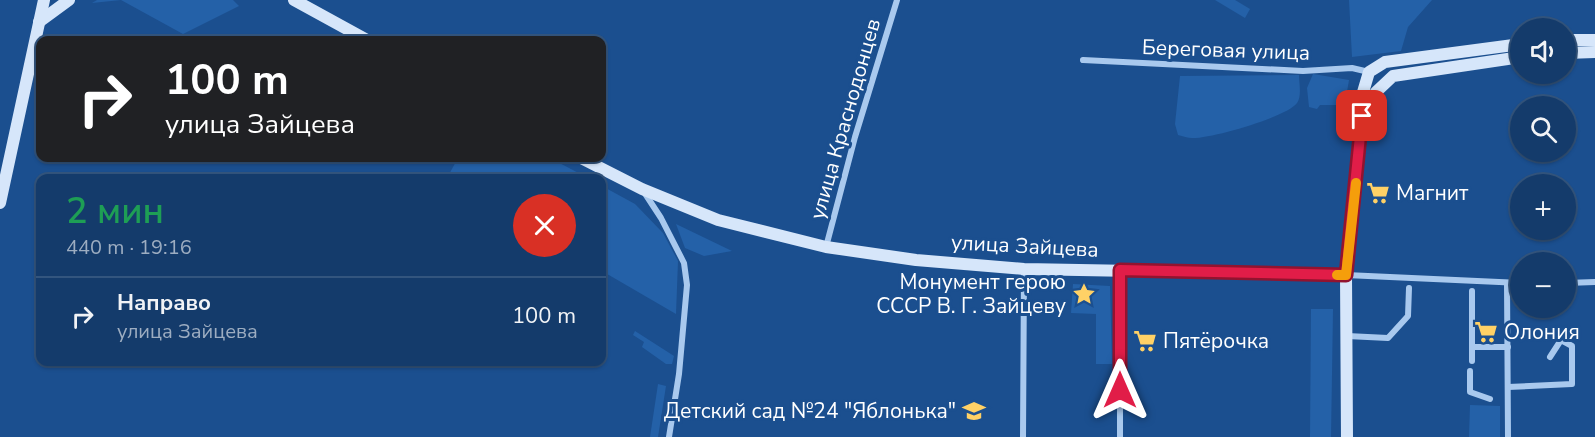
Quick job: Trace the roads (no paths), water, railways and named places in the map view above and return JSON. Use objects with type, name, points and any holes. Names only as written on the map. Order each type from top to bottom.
[{"type":"main road","points":[[0,203],[44,0]]},
{"type":"main road","points":[[39,22],[69,0]]},
{"type":"main road","points":[[294,0],[360,36]]},
{"type":"main road","points":[[1576,40],[1595,40]]},
{"type":"main road","points":[[1372,69],[1439,53],[1510,45]]},
{"type":"main road","points":[[1576,53],[1595,52]]},
{"type":"main road","points":[[1362,116],[1384,82],[1393,76],[1510,59]]},
{"type":"main road","points":[[1372,69],[1373,81],[1384,82]]},
{"type":"main road","points":[[1347,437],[1346,275],[1362,116],[1361,99],[1372,69]]},
{"type":"main road","name":"улица Зайцева","points":[[589,162],[642,189],[718,220],[762,233],[826,247],[916,260],[1024,269],[1346,275]]},
{"type":"street","name":"улица Краснодонцев","points":[[826,247],[855,137],[897,0]]},
{"type":"street","name":"Береговая улица","points":[[1083,60],[1303,71],[1372,69]]},
{"type":"street","points":[[642,189],[661,218],[684,263],[687,285],[679,374],[669,437]]},
{"type":"street","points":[[1023,437],[1024,269]]},
{"type":"street","points":[[1120,270],[1120,437]]},
{"type":"street","name":"улица Зайцева","points":[[1346,275],[1508,283]]},
{"type":"street","points":[[1576,283],[1595,282]]},
{"type":"street","points":[[1508,283],[1508,437]]},
{"type":"street","points":[[1347,336],[1388,338],[1408,316],[1409,288]]},
{"type":"street","points":[[1472,291],[1472,361]]},
{"type":"street","points":[[1508,387],[1572,384],[1572,346],[1560,340],[1550,357]]},
{"type":"street","points":[[1472,348],[1508,348]]},
{"type":"street","points":[[1470,371],[1470,392],[1490,399]]},
{"type":"place","name":"Магнит","points":[[1378,193]]},
{"type":"place","name":"Монумент герою СССР В. Г. Зайцеву","points":[[1084,294]]},
{"type":"place","name":"Олония","points":[[1486,332]]},
{"type":"place","name":"Пятёрочка","points":[[1145,341]]},
{"type":"place","name":"Детский сад №24 \"Яблонька\"","points":[[974,411]]}]
